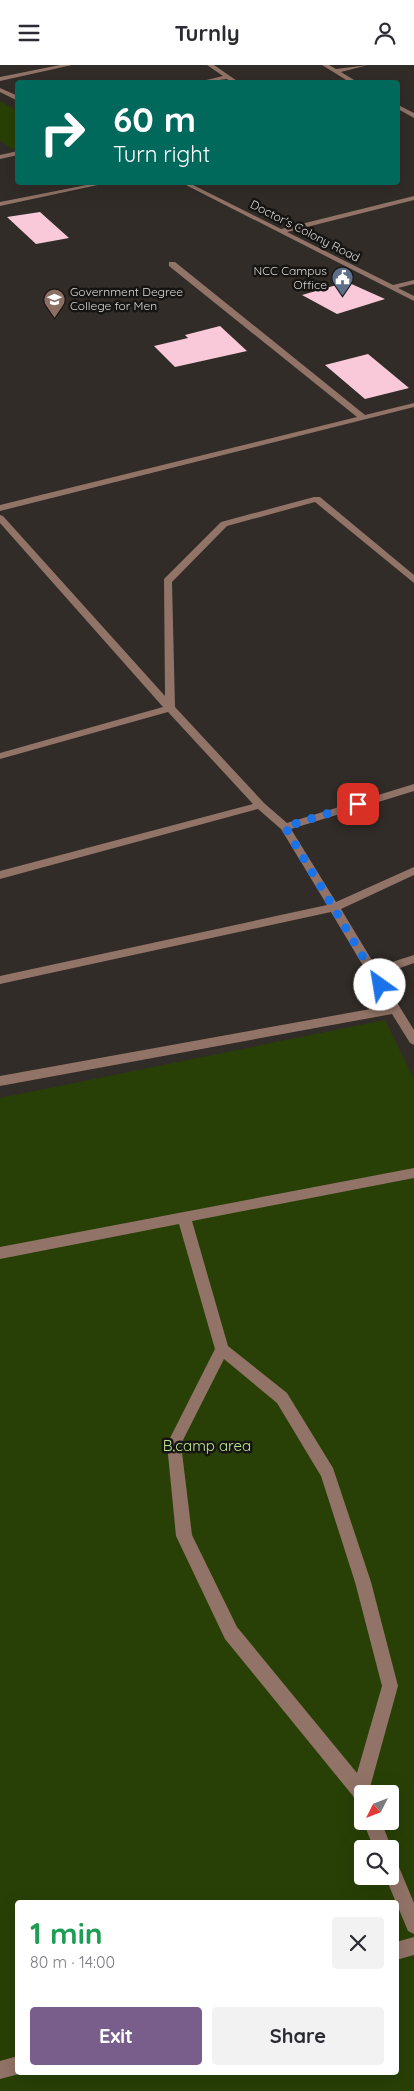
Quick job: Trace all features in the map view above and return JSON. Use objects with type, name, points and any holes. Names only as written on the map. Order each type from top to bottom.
[{"type":"street","points":[[0,79],[69,65]]},
{"type":"street","points":[[210,65],[232,80]]},
{"type":"street","points":[[325,65],[351,80]]},
{"type":"street","points":[[336,71],[365,65]]},
{"type":"street","points":[[212,80],[228,77]]},
{"type":"street","points":[[0,90],[15,98]]},
{"type":"street","points":[[400,108],[413,114]]},
{"type":"street","points":[[400,116],[413,114]]},
{"type":"street","points":[[0,149],[8,155]]},
{"type":"street","points":[[0,157],[15,154]]},
{"type":"street","points":[[0,204],[94,185]]},
{"type":"street","name":"Doctor's Colony Road","points":[[189,185],[414,299]]},
{"type":"street","points":[[281,231],[414,198]]},
{"type":"street","points":[[172,264],[364,418]]},
{"type":"street","points":[[391,288],[414,282]]},
{"type":"street","points":[[0,508],[414,405]]},
{"type":"street","points":[[170,708],[167,581],[224,524],[317,499],[414,580]]},
{"type":"street","points":[[0,518],[170,708],[260,805],[285,827],[414,1040]]},
{"type":"street","points":[[0,756],[170,708]]},
{"type":"street","points":[[285,827],[414,787]]},
{"type":"street","points":[[0,875],[260,805]]},
{"type":"street","points":[[0,980],[333,908],[414,871]]},
{"type":"street","points":[[372,973],[414,959]]},
{"type":"street","points":[[0,1081],[395,1009]]},
{"type":"street","points":[[0,1253],[414,1173]]},
{"type":"street","points":[[184,1217],[222,1349],[282,1398],[328,1473],[363,1582],[390,1686],[363,1785]]},
{"type":"street","points":[[222,1349],[174,1444],[184,1536],[231,1633],[354,1785]]},
{"type":"street","points":[[398,1885],[414,1925]]},
{"type":"street","points":[[399,1950],[414,1946]]},
{"type":"street","points":[[0,2070],[15,2066]]},
{"type":"green space","points":[[0,101],[15,110],[15,148],[11,149],[0,140]]},
{"type":"green space","name":"B.camp area","points":[[385,1020],[414,1079],[414,2091],[0,2091],[0,1098]]},
{"type":"building","points":[[40,212],[69,238],[36,244],[7,217]]},
{"type":"building","name":"NCC Campus Office","points":[[347,282],[385,299],[337,314],[302,295]]},
{"type":"building","points":[[220,326],[247,351],[175,367],[154,346],[188,338],[185,335]]},
{"type":"building","points":[[368,354],[409,388],[365,399],[325,365]]},
{"type":"place","name":"NCC Campus Office","points":[[343,297]]},
{"type":"place","name":"Government Degree College for Men","points":[[54,318]]},
{"type":"route","points":[[358,804],[285,827],[380,985]]}]
